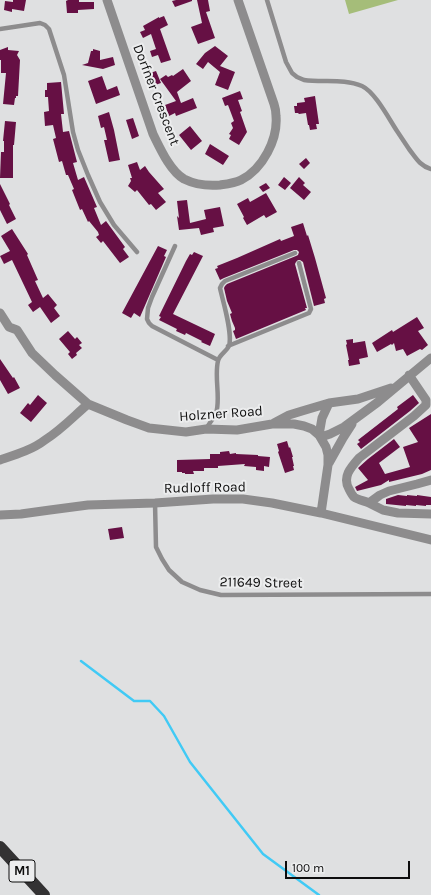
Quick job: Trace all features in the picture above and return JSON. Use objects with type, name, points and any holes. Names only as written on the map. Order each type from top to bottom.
[{"type":"highway","name":"M1","points":[[0,847],[44,895]]},
{"type":"street","name":"Dorfner Crescent","points":[[107,0],[153,134],[162,152],[170,166],[183,178],[199,184],[213,186],[228,184],[241,179],[251,172],[261,162],[270,148],[275,133],[276,115],[274,104],[238,0]]},
{"type":"street","name":"Holzner Road","points":[[0,313],[9,327],[17,330],[32,352],[55,375],[88,404],[127,420],[149,428],[186,432],[206,429],[237,430],[272,424],[294,424],[312,429],[319,435]]},
{"type":"street","points":[[319,435],[324,436],[344,427],[431,358]]},
{"type":"street","points":[[409,376],[426,400],[426,405],[359,458],[347,475],[346,483],[354,496],[383,510],[398,513],[431,514]]},
{"type":"street","points":[[272,424],[289,415],[307,409],[329,403],[358,399],[397,386]]},
{"type":"street","points":[[321,513],[328,465],[328,454],[319,435],[322,418],[329,403]]},
{"type":"street","points":[[0,460],[26,451],[45,441],[88,404]]},
{"type":"street","points":[[328,465],[348,429],[359,416]]},
{"type":"street","points":[[369,503],[390,490],[431,480]]},
{"type":"street","name":"Rudloff Road","points":[[0,515],[12,515],[88,505],[243,499],[321,513],[431,540]]},
{"type":"lane","points":[[266,0],[286,62],[292,73],[297,78],[304,80],[352,83],[365,88],[377,99],[398,133],[421,165],[431,169]]},
{"type":"lane","points":[[0,29],[40,22],[49,29],[64,75],[73,132],[78,150],[100,202],[114,225],[137,252]]},
{"type":"lane","points":[[175,246],[152,297],[148,308],[147,319],[152,326],[218,360]]},
{"type":"lane","points":[[206,429],[216,413],[218,400],[218,360],[229,344],[227,318],[220,288],[225,281],[294,253]]},
{"type":"lane","points":[[228,346],[308,313],[311,309],[299,263]]},
{"type":"lane","name":"211649 Street","points":[[155,503],[156,547],[169,570],[182,582],[200,590],[221,595],[431,594]]},
{"type":"green space","points":[[345,0],[398,0],[349,14]]},
{"type":"building","points":[[13,0],[26,0],[24,11],[12,9],[12,12],[4,10],[5,1],[13,2]]},
{"type":"building","points":[[197,0],[208,0],[210,11],[206,12],[215,38],[198,44],[191,27],[202,23]]},
{"type":"building","points":[[66,1],[94,2],[94,9],[78,10],[78,13],[67,13]]},
{"type":"building","points":[[172,1],[192,1],[175,7]]},
{"type":"building","points":[[164,16],[168,25],[160,29],[171,60],[161,63],[158,55],[152,57],[150,51],[156,49],[151,34],[143,38],[140,32],[145,30],[143,26],[159,17]]},
{"type":"building","points":[[215,46],[228,56],[220,66],[235,72],[228,90],[215,85],[220,72],[208,62],[203,69],[196,64],[205,53]]},
{"type":"building","points":[[8,47],[8,50],[19,51],[17,55],[20,60],[18,96],[15,98],[14,105],[3,104],[6,73],[1,73],[0,50]]},
{"type":"building","points":[[93,49],[100,51],[100,60],[113,57],[115,65],[103,69],[82,65],[88,63],[91,51],[93,51]]},
{"type":"building","points":[[183,69],[191,81],[177,92],[181,103],[193,98],[197,108],[176,116],[175,113],[169,116],[165,105],[176,101],[160,79],[166,75],[168,77],[173,76]]},
{"type":"building","points":[[156,71],[161,83],[152,86],[147,74]]},
{"type":"building","points":[[102,76],[107,90],[117,86],[120,95],[96,104],[88,81]]},
{"type":"building","points":[[61,82],[64,114],[61,114],[63,132],[69,131],[77,162],[73,163],[78,180],[84,177],[97,207],[94,208],[101,225],[106,221],[125,247],[123,249],[129,257],[120,263],[103,241],[101,243],[96,237],[99,235],[98,232],[89,221],[88,222],[82,209],[80,210],[72,190],[74,189],[68,175],[66,175],[62,161],[59,162],[53,139],[56,138],[53,125],[45,126],[44,112],[49,111],[48,97],[45,97],[47,83]]},
{"type":"building","points":[[240,91],[243,99],[238,100],[242,111],[240,112],[247,132],[239,145],[229,139],[231,135],[229,134],[233,128],[231,123],[234,121],[228,105],[225,106],[222,98]]},
{"type":"building","points":[[315,96],[319,124],[316,124],[317,129],[310,130],[306,113],[295,113],[294,106],[297,106],[297,103],[305,102],[304,98]]},
{"type":"building","points":[[109,112],[120,160],[109,162],[104,140],[107,140],[104,127],[101,128],[98,116]]},
{"type":"building","points":[[133,118],[139,136],[132,139],[126,120]]},
{"type":"building","points":[[5,121],[16,122],[13,145],[13,178],[0,178],[1,152],[4,152],[3,141]]},
{"type":"building","points":[[190,126],[202,141],[191,150],[179,135]]},
{"type":"building","points":[[210,144],[229,156],[223,165],[205,154]]},
{"type":"building","points":[[306,158],[310,163],[304,169],[299,164]]},
{"type":"building","points":[[137,162],[140,170],[145,166],[164,189],[158,193],[166,202],[156,210],[151,204],[149,205],[137,190],[135,192],[128,186],[131,181],[130,178],[132,178],[128,165]]},
{"type":"building","points":[[284,177],[291,183],[285,190],[278,185]]},
{"type":"building","points":[[299,177],[305,183],[303,185],[311,192],[304,200],[290,188]]},
{"type":"building","points":[[266,183],[270,188],[263,192],[259,187]]},
{"type":"building","points":[[0,184],[16,219],[7,224],[0,210]]},
{"type":"building","points":[[266,193],[277,212],[266,218],[264,215],[247,225],[237,204],[248,198],[250,202]]},
{"type":"building","points":[[187,200],[190,223],[206,219],[204,210],[220,207],[224,226],[213,228],[214,232],[201,235],[199,228],[179,230],[177,201]]},
{"type":"building","points":[[303,223],[307,236],[308,235],[326,298],[324,299],[325,303],[314,306],[303,262],[298,260],[295,264],[307,308],[305,308],[306,310],[236,339],[233,331],[235,328],[230,314],[232,313],[224,288],[225,286],[296,256],[299,252],[294,250],[220,280],[215,269],[218,268],[217,266],[280,239],[281,241],[294,236],[291,227]]},
{"type":"building","points":[[12,229],[28,254],[27,255],[38,280],[35,281],[43,298],[48,294],[57,305],[54,308],[60,316],[51,323],[40,307],[33,312],[28,305],[32,302],[12,260],[4,264],[0,256],[10,251],[1,236]]},
{"type":"building","points":[[158,246],[167,250],[164,256],[166,257],[140,317],[134,313],[131,318],[122,313]]},
{"type":"building","points":[[194,252],[203,256],[173,314],[215,334],[210,346],[186,333],[185,335],[176,331],[177,329],[159,320],[161,317],[159,316],[186,261],[190,254],[192,255]]},
{"type":"building","points":[[417,317],[424,328],[418,331],[428,345],[422,350],[420,349],[407,356],[403,349],[396,351],[394,343],[377,352],[372,343],[392,330],[393,332]]},
{"type":"building","points":[[68,331],[75,339],[77,337],[82,343],[79,345],[82,348],[72,359],[68,354],[70,352],[59,339]]},
{"type":"building","points":[[353,339],[353,343],[365,341],[368,357],[359,359],[360,364],[349,366],[346,340]]},
{"type":"building","points":[[0,359],[13,378],[14,377],[20,388],[8,394],[0,380]]},
{"type":"building","points":[[38,395],[47,403],[31,422],[20,413],[28,403],[30,405]]},
{"type":"building","points":[[413,395],[419,403],[361,449],[357,444],[360,442],[358,440],[398,409],[397,407]]},
{"type":"building","points":[[431,414],[431,470],[422,474],[389,482],[389,480],[381,485],[357,491],[355,487],[368,480],[358,468],[394,439],[400,447],[379,463],[385,474],[410,467],[403,447],[418,442],[409,428]]},
{"type":"building","points":[[287,441],[293,457],[294,470],[285,473],[277,444]]},
{"type":"building","points":[[229,451],[230,454],[236,453],[270,457],[269,467],[264,466],[264,471],[256,470],[256,467],[244,466],[245,464],[218,466],[218,468],[204,468],[204,471],[193,471],[194,474],[177,472],[177,460],[210,459],[210,454],[220,454],[220,452]]},
{"type":"building","points":[[398,495],[431,497],[431,505],[406,506],[386,504],[386,499]]},
{"type":"building","points":[[122,527],[124,538],[110,540],[108,529]]},
{"type":"waterway","points":[[81,661],[134,701],[150,701],[164,716],[190,762],[263,854],[319,895]]}]
